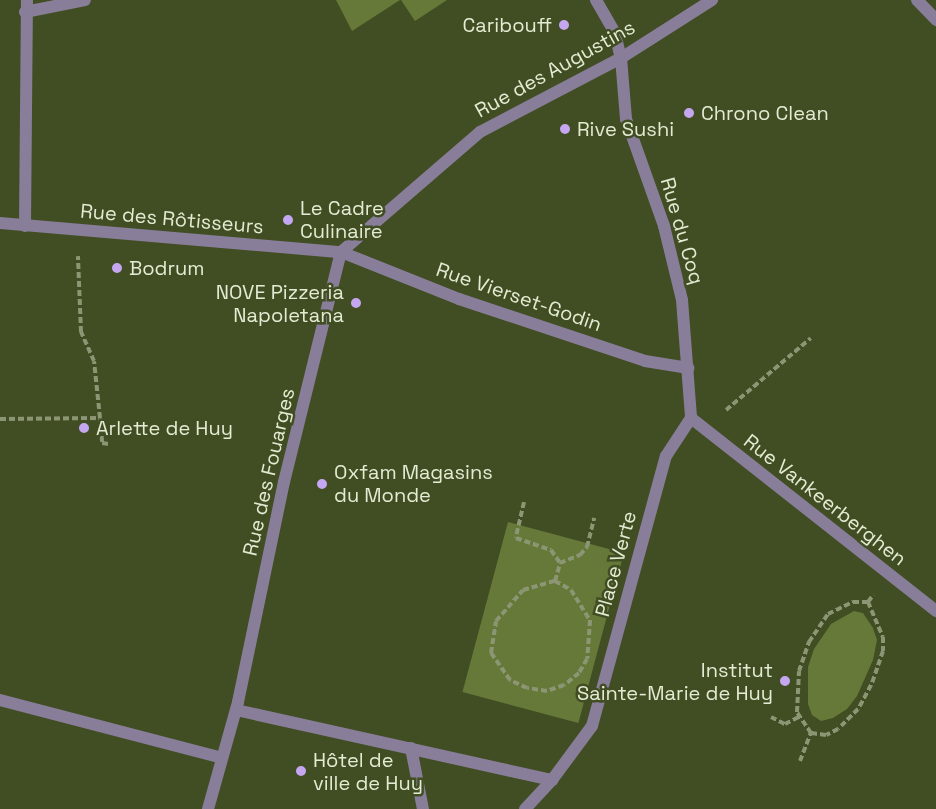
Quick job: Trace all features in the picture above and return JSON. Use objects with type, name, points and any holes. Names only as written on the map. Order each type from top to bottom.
[{"type":"street","points":[[26,226],[26,6],[85,0]]},
{"type":"street","name":"Rue du Coq","points":[[596,0],[615,33],[621,58],[626,119],[664,226],[682,300],[691,418]]},
{"type":"street","name":"Rue des Augustins","points":[[341,252],[480,132],[621,58],[712,0]]},
{"type":"street","points":[[917,0],[936,20]]},
{"type":"street","name":"Rue des Rôtisseurs","points":[[0,222],[79,232],[341,252]]},
{"type":"street","name":"Rue Vierset-Godin","points":[[341,252],[459,298],[634,357],[688,368]]},
{"type":"street","name":"Rue des Fouarges","points":[[208,809],[237,706],[284,482],[341,252]]},
{"type":"street","name":"Rue Vankeerberghen","points":[[691,418],[936,611]]},
{"type":"street","name":"Place Verte","points":[[552,780],[592,726],[666,456],[691,418]]},
{"type":"street","points":[[0,700],[222,758]]},
{"type":"street","points":[[237,706],[552,780]]},
{"type":"street","points":[[411,748],[423,809]]},
{"type":"street","points":[[525,809],[552,780]]},
{"type":"path","points":[[79,232],[81,332],[94,361],[102,443],[109,444]]},
{"type":"path","points":[[691,418],[724,411],[811,338]]},
{"type":"path","points":[[0,418],[100,418]]},
{"type":"path","points":[[524,502],[516,538],[551,550],[560,563]]},
{"type":"path","points":[[560,563],[580,555],[586,547],[594,518]]},
{"type":"path","points":[[555,581],[560,563]]},
{"type":"path","points":[[555,581],[572,590],[590,620],[586,659],[579,673],[564,685],[547,691],[528,688],[510,680],[491,652],[496,621],[523,590],[555,581]]},
{"type":"path","points":[[811,734],[799,717],[799,671],[819,623],[838,607],[868,602],[879,585]]},
{"type":"path","points":[[811,734],[826,735],[838,729],[858,709],[871,685],[883,644],[875,612],[868,602]]},
{"type":"path","points":[[771,717],[785,724],[799,717]]},
{"type":"path","points":[[800,760],[811,734]]},
{"type":"green space","points":[[336,0],[400,0],[352,31]]},
{"type":"green space","points":[[401,0],[447,0],[415,21]]},
{"type":"green space","points":[[508,522],[624,553],[578,723],[462,692]]},
{"type":"green space","points":[[854,611],[863,613],[873,628],[877,640],[873,660],[857,696],[847,709],[833,718],[821,721],[812,715],[808,704],[808,667],[814,649],[831,624]]},
{"type":"place","name":"Caribouff","points":[[564,25]]},
{"type":"place","name":"Chrono Clean","points":[[689,113]]},
{"type":"place","name":"Rive Sushi","points":[[565,129]]},
{"type":"place","name":"Le Cadre Culinaire","points":[[288,220]]},
{"type":"place","name":"Bodrum","points":[[117,268]]},
{"type":"place","name":"NOVE Pizzeria Napoletana","points":[[356,303]]},
{"type":"place","name":"Arlette de Huy","points":[[84,428]]},
{"type":"place","name":"Oxfam Magasins du Monde","points":[[322,484]]},
{"type":"place","name":"Institut Sainte-Marie de Huy","points":[[785,681]]},
{"type":"place","name":"Hôtel de ville de Huy","points":[[301,771]]}]
